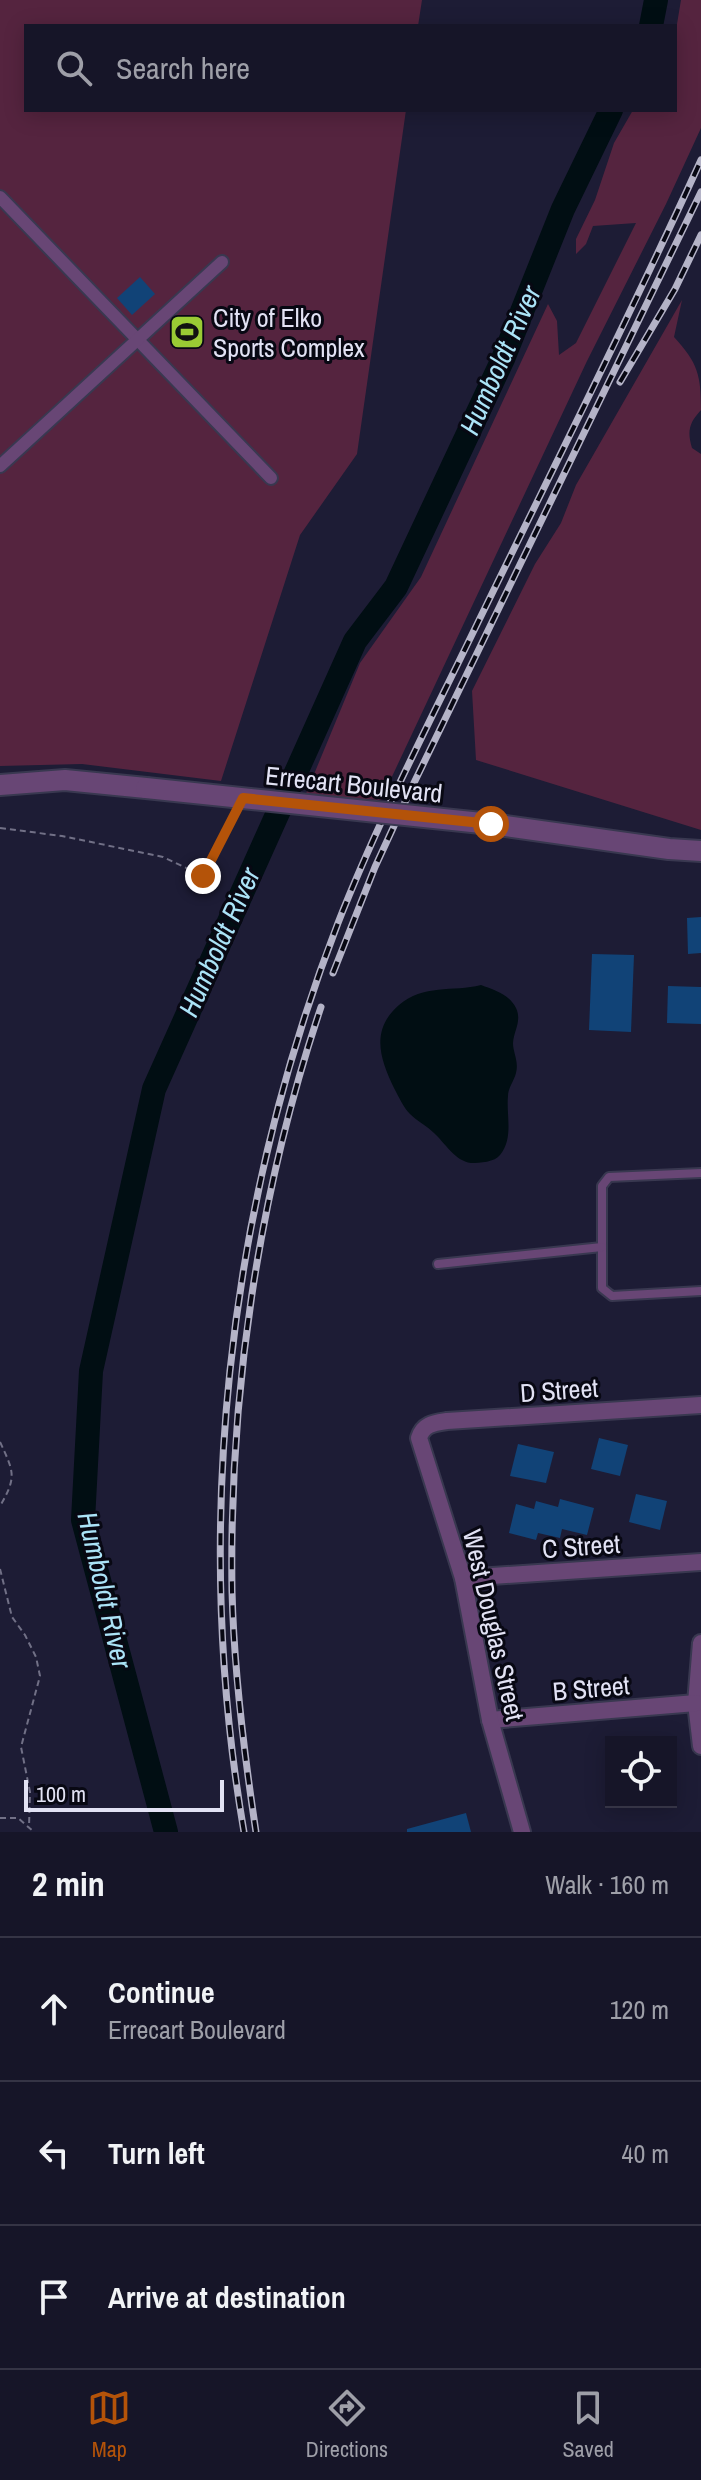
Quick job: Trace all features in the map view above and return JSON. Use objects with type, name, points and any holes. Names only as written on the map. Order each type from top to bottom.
[{"type":"street","points":[[0,197],[271,478]]},
{"type":"street","points":[[0,466],[222,262]]},
{"type":"street","name":"Errecart Boulevard","points":[[0,785],[65,780],[491,824],[701,851]]},
{"type":"street","name":"D Street","points":[[422,1430],[430,1424],[447,1421],[701,1405]]},
{"type":"street","name":"West Douglas Street","points":[[422,1430],[419,1438],[463,1578],[490,1720],[522,1832]]},
{"type":"street","name":"C Street","points":[[463,1578],[701,1562]]},
{"type":"street","points":[[701,1643],[696,1703],[701,1746]]},
{"type":"street","name":"B Street","points":[[490,1720],[696,1703]]},
{"type":"lane","points":[[701,1173],[609,1177],[602,1186],[602,1288],[612,1296],[701,1291]]},
{"type":"lane","points":[[438,1264],[602,1247]]},
{"type":"path","points":[[0,828],[62,836],[163,857],[203,876],[243,798]]},
{"type":"path","points":[[0,1442],[12,1466],[11,1487],[0,1506]]},
{"type":"path","points":[[0,1569],[12,1617],[36,1657],[40,1676],[21,1747],[30,1792],[29,1827]]},
{"type":"path","points":[[0,1818],[18,1818],[34,1832]]},
{"type":"shaded area","name":"City of Elko Sports Complex","points":[[0,0],[422,0],[418,24],[24,24],[24,112],[406,112],[357,454],[300,535],[221,781],[82,764],[0,766]]},
{"type":"shaded area","points":[[681,0],[701,0],[701,128],[587,361],[381,800],[305,796],[360,663],[421,577],[548,304],[557,321],[559,355],[576,343],[636,223],[593,226],[586,244],[576,254],[576,239],[595,200],[614,143],[632,112],[677,112],[677,24]]},
{"type":"shaded area","points":[[682,300],[674,337],[693,362],[701,398],[701,410],[689,432],[692,448],[701,454],[701,830],[476,760],[472,691],[535,564],[561,523],[576,485]]},
{"type":"shaded area","points":[[481,985],[505,996],[516,1008],[518,1021],[513,1043],[517,1069],[508,1093],[508,1134],[504,1148],[495,1159],[471,1163],[455,1155],[401,1102],[389,1077],[380,1045],[384,1024],[408,998],[428,991]]},
{"type":"building","points":[[140,277],[155,294],[132,315],[117,298]]},
{"type":"building","points":[[701,917],[701,953],[688,954],[687,918]]},
{"type":"building","points":[[592,954],[634,955],[631,1032],[589,1030]]},
{"type":"building","points":[[668,986],[701,987],[701,1024],[667,1023]]},
{"type":"building","points":[[599,1438],[628,1445],[620,1476],[591,1469]]},
{"type":"building","points":[[518,1444],[554,1452],[546,1483],[510,1476]]},
{"type":"building","points":[[636,1494],[667,1501],[660,1530],[629,1522]]},
{"type":"building","points":[[560,1499],[594,1508],[587,1535],[562,1529],[560,1538],[538,1533],[536,1540],[509,1533],[516,1504],[534,1509],[536,1501],[558,1507]]},
{"type":"building","points":[[466,1813],[471,1832],[407,1832],[407,1829]]},
{"type":"waterway","name":"Humboldt River","points":[[651,24],[656,0]]},
{"type":"waterway","name":"Humboldt River","points":[[166,1832],[83,1520],[91,1371],[154,1089],[355,641],[396,587],[503,359],[563,209],[610,112]]},
{"type":"railway","points":[[244,1832],[229,1718],[221,1603],[222,1487],[230,1372],[246,1257],[269,1143],[300,1032],[338,923],[367,853],[701,160]]},
{"type":"railway","points":[[333,973],[375,867],[412,787],[701,192]]},
{"type":"railway","points":[[620,382],[675,289],[701,235]]},
{"type":"railway","points":[[256,1832],[240,1712],[233,1621],[232,1517],[236,1443],[242,1369],[264,1222],[299,1078],[321,1007]]},
{"type":"place","name":"City of Elko Sports Complex","points":[[187,332]]},
{"type":"route","points":[[203,876],[243,798],[491,824]]}]
